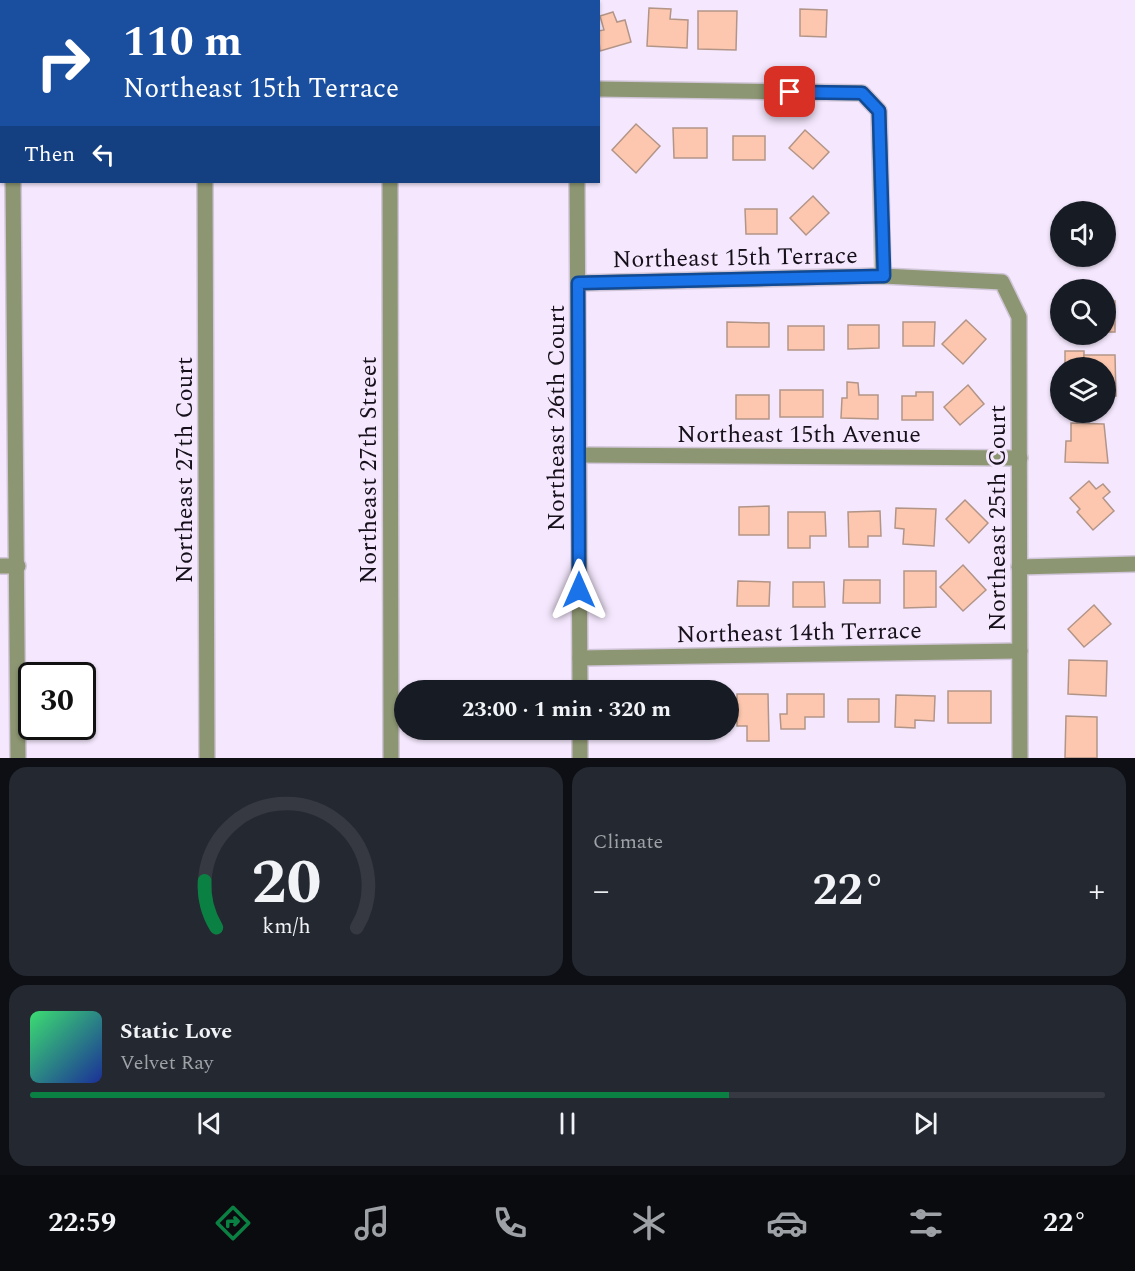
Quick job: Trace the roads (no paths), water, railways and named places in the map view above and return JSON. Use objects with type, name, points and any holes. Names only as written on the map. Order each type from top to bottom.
[{"type":"street","points":[[600,89],[862,93],[879,111],[884,276]]},
{"type":"street","points":[[13,183],[18,758]]},
{"type":"street","name":"Northeast 27th Court","points":[[205,183],[207,758]]},
{"type":"street","name":"Northeast 27th Street","points":[[390,183],[392,758]]},
{"type":"street","name":"Northeast 26th Court","points":[[577,183],[580,680]]},
{"type":"street","name":"Northeast 15th Terrace","points":[[578,283],[884,276],[1002,282]]},
{"type":"street","name":"Northeast 25th Court","points":[[1002,282],[1020,317],[1020,758]]},
{"type":"street","name":"Northeast 15th Avenue","points":[[579,455],[1020,458]]},
{"type":"street","points":[[1019,567],[1135,564]]},
{"type":"street","points":[[0,566],[18,566]]},
{"type":"street","name":"Northeast 14th Terrace","points":[[580,658],[1020,651]]},
{"type":"street","points":[[580,740],[580,758]]}]
